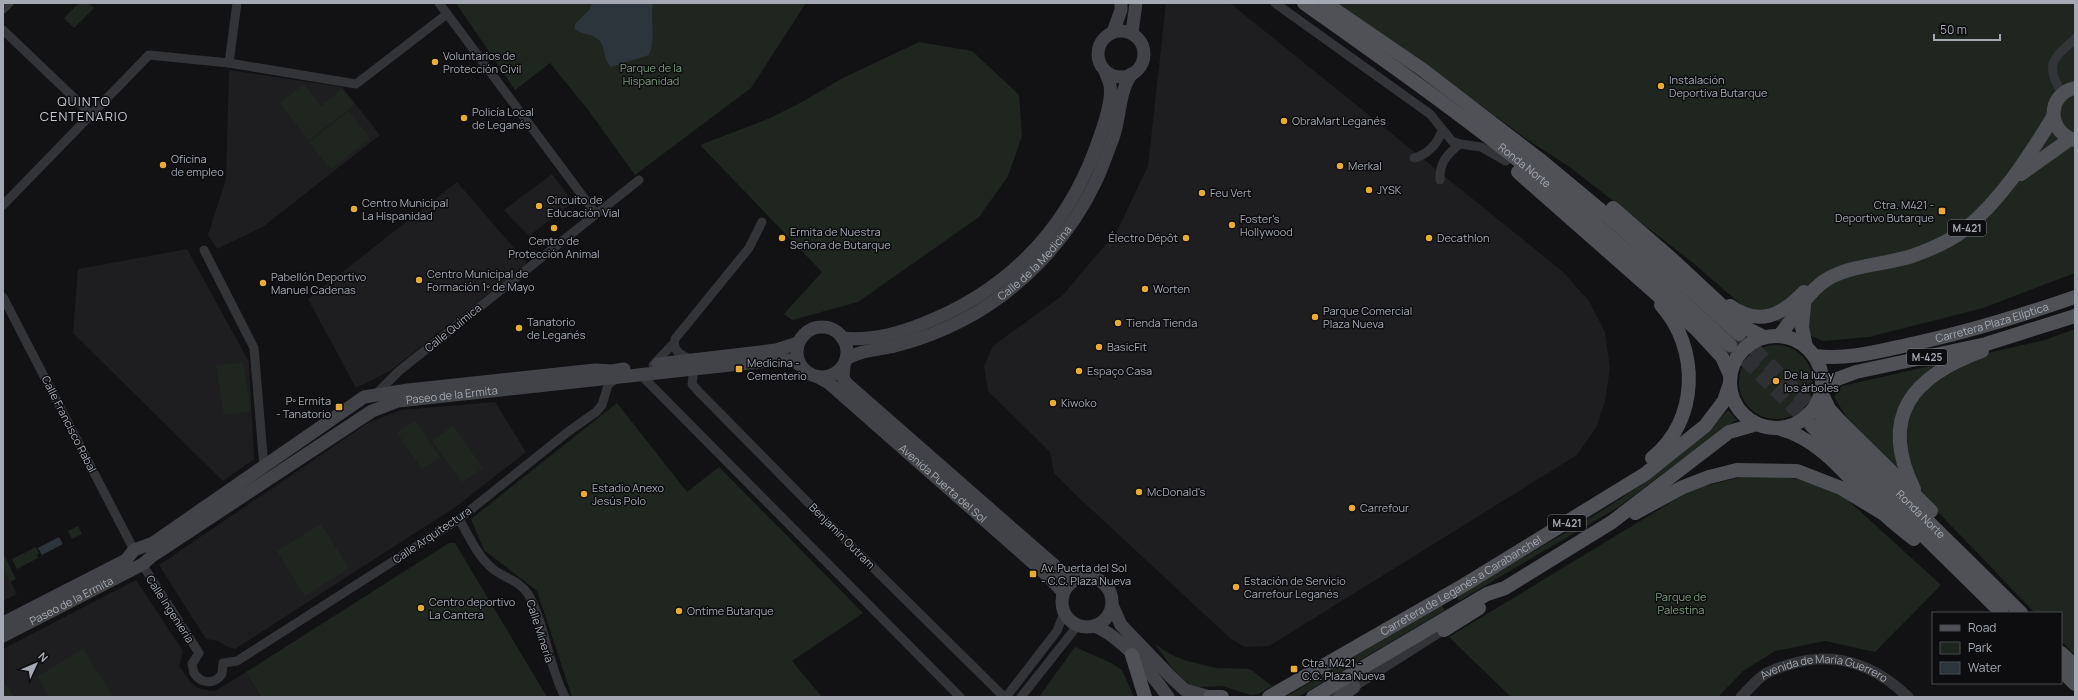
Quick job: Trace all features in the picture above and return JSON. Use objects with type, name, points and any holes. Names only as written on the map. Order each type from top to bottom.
[{"type":"main road","points":[[1113,32],[1126,31],[1141,42],[1144,54],[1140,66],[1131,74],[1117,77],[1105,71],[1100,64],[1098,49],[1100,42],[1113,32],[1121,10],[1121,3]]},
{"type":"main road","points":[[1132,34],[1136,3]]},
{"type":"main road","name":"Ronda Norte","points":[[1304,3],[1411,78],[1548,184],[1735,340],[1616,223],[1539,159],[1423,70],[1325,3]]},
{"type":"main road","points":[[1335,25],[1364,54],[1506,161],[1714,347],[1722,357],[1730,378],[1735,402],[1748,418],[1757,424]]},
{"type":"main road","name":"Calle de la Medicina","points":[[842,338],[865,339],[885,336],[940,317],[973,300],[1009,275],[1039,246],[1063,214],[1086,175],[1103,129],[1109,99],[1110,85],[1105,71]]},
{"type":"main road","name":"Calle de la Medicina","points":[[845,362],[857,353],[896,345],[931,334],[963,320],[1007,291],[1041,260],[1072,225],[1096,183],[1115,132],[1124,87],[1131,74]]},
{"type":"main road","name":"M-421","points":[[1779,336],[1803,308],[1819,285],[1830,278],[1861,268],[1911,256],[1938,245],[1963,231],[1988,208],[2009,182],[2034,148],[2053,117],[2056,102],[2069,90]]},
{"type":"main road","name":"M-421","points":[[2009,182],[2072,140],[2056,126],[2053,117]]},
{"type":"main road","name":"Ronda Norte","points":[[1539,159],[1556,165],[1610,206],[1673,260],[1746,328],[1764,337]]},
{"type":"main road","points":[[1596,240],[1605,252],[1648,290],[1665,310],[1683,340],[1687,353],[1690,380],[1684,413],[1677,428],[1663,449],[1603,501]]},
{"type":"main road","points":[[1673,260],[1704,282],[1738,312],[1761,317],[1782,311],[1796,301],[1814,283],[1830,278]]},
{"type":"main road","points":[[2012,319],[2075,288]]},
{"type":"main road","name":"Carretera Plaza Elíptica","points":[[1810,352],[1852,357],[1959,334],[2012,319],[2075,297]]},
{"type":"main road","points":[[1803,308],[1802,327],[1810,352],[1819,367],[1821,390],[1829,409],[1960,542],[1976,561],[1986,577]]},
{"type":"main road","name":"Carretera Plaza Elíptica","points":[[1821,390],[1837,378],[1856,372],[1978,345],[2034,330],[2075,316]]},
{"type":"main road","points":[[816,328],[831,329],[842,338],[847,352],[845,362],[834,375],[820,378],[812,376],[800,365],[797,354],[798,344],[805,334],[816,328]]},
{"type":"main road","points":[[1917,497],[1904,468],[1900,446],[1901,423],[1913,393],[1934,374],[1947,366],[2034,330]]},
{"type":"main road","name":"M-421","points":[[1730,378],[1734,362],[1742,351],[1752,342],[1764,337],[1788,337],[1810,352]]},
{"type":"main road","name":"Paseo de la Ermita","points":[[3,623],[126,560],[135,550],[153,543],[360,400],[376,394],[595,370],[612,371],[692,364],[776,350],[798,344]]},
{"type":"main road","name":"Paseo de la Ermita","points":[[3,636],[143,563],[365,416],[398,401],[615,379],[641,375],[667,362],[692,364],[792,360],[800,365]]},
{"type":"main road","name":"Avenida Puerta del Sol","points":[[845,362],[844,378],[847,384],[1063,573],[1075,579]]},
{"type":"main road","name":"Avenida Puerta del Sol","points":[[820,378],[829,383],[1050,577],[1063,592]]},
{"type":"main road","name":"Carretera de Leganés a Carabanchel","points":[[1269,697],[1464,585],[1645,474],[1705,426],[1724,401],[1730,378]]},
{"type":"main road","points":[[1777,428],[1792,424],[1808,414],[1814,406],[1821,390]]},
{"type":"main road","name":"Ronda Norte","points":[[2001,612],[1958,571],[1817,421],[1986,577],[2020,612]]},
{"type":"main road","name":"M-421","points":[[1757,424],[1777,428]]},
{"type":"main road","name":"Carretera de Leganés a Carabanchel","points":[[1313,697],[1481,597],[1505,588],[1612,522],[1729,432],[1757,424]]},
{"type":"main road","points":[[1777,428],[1792,432],[1814,445],[1884,514],[1939,560],[1958,571]]},
{"type":"main road","points":[[1612,522],[1628,517],[1683,487],[1709,477],[1737,470],[1797,471],[1842,488],[1884,514]]},
{"type":"main road","points":[[135,550],[146,553],[143,563]]},
{"type":"main road","points":[[1168,697],[1159,684],[1111,634],[1094,626],[1078,625],[1072,622],[1064,613],[1061,599],[1063,592],[1075,579],[1088,576],[1101,581],[1110,592],[1112,606],[1121,625],[1170,676],[1186,690],[1210,697],[1222,697]]},
{"type":"main road","name":"M-421","points":[[1444,630],[1505,588]]},
{"type":"main road","points":[[1094,626],[1106,618],[1112,606]]},
{"type":"main road","points":[[2062,653],[2075,666]]},
{"type":"main road","points":[[1132,655],[1145,697]]},
{"type":"main road","points":[[2062,671],[2075,684]]},
{"type":"main road","points":[[1340,697],[1354,687]]},
{"type":"street","points":[[3,9],[9,3]]},
{"type":"street","points":[[229,63],[237,3]]},
{"type":"street","points":[[439,3],[596,214]]},
{"type":"street","points":[[1275,3],[1430,114],[1440,124],[1448,137],[1460,144],[1481,147],[1506,161]]},
{"type":"street","points":[[3,205],[149,55],[229,63],[356,84],[447,14]]},
{"type":"street","points":[[3,30],[91,114]]},
{"type":"street","points":[[2069,90],[2053,78],[2052,65],[2058,54],[2075,39]]},
{"type":"street","points":[[1414,158],[1426,154],[1438,140],[1442,129]]},
{"type":"street","points":[[1440,180],[1440,169],[1442,164],[1460,144]]},
{"type":"street","name":"Calle Química","points":[[376,394],[399,371],[639,180]]},
{"type":"street","points":[[658,391],[655,368],[674,344],[677,336],[749,248],[762,222]]},
{"type":"street","points":[[204,250],[254,348],[264,467]]},
{"type":"street","name":"Calle Francisco Rabal","points":[[3,297],[135,550]]},
{"type":"street","points":[[674,344],[678,353],[692,364]]},
{"type":"street","name":"Benjamín Outram","points":[[692,364],[692,384],[698,391],[840,535],[1005,697]]},
{"type":"street","points":[[399,371],[397,381],[400,386],[408,390]]},
{"type":"street","points":[[641,375],[960,697]]},
{"type":"street","name":"Calle Arquitectura","points":[[199,653],[193,660],[192,669],[196,677],[204,681],[212,681],[218,678],[223,671],[224,663],[237,661],[459,519],[569,431],[596,412],[602,405],[608,385],[615,379]]},
{"type":"street","name":"Calle Minería","points":[[459,519],[485,561],[494,570],[512,579],[527,593],[536,612],[551,664],[565,697]]},
{"type":"street","name":"Calle Ingeniería","points":[[143,563],[199,653]]},
{"type":"street","points":[[1005,697],[1057,631],[1064,613]]},
{"type":"street","points":[[1021,697],[1078,625]]},
{"type":"street","name":"M-421","points":[[1329,697],[1338,695],[1354,687],[1444,630]]},
{"type":"street","name":"Avenida de María Guerrero","points":[[1740,697],[1765,674],[1782,667],[1807,659],[1838,658],[1863,667],[1894,683],[1908,697]]},
{"type":"shaded area","name":"Parque Comercial Plaza Nueva","points":[[1166,3],[1230,3],[1563,272],[1589,301],[1605,332],[1610,368],[1605,401],[1597,426],[1577,455],[1269,646],[1245,647],[1231,639],[1054,473],[1050,452],[988,391],[984,366],[993,346],[1063,295],[1117,231],[1148,166]]},
{"type":"shaded area","points":[[229,70],[342,87],[380,135],[264,226],[217,249],[208,235],[226,179]]},
{"type":"shaded area","name":"Circuito de Educación Vial","points":[[552,174],[573,202],[529,236],[504,210]]},
{"type":"shaded area","name":"Centro Municipal de Formación 1º de Mayo","points":[[457,182],[527,263],[390,371],[356,388],[308,299]]},
{"type":"shaded area","points":[[187,249],[249,362],[254,459],[223,481],[73,333],[78,269]]},
{"type":"shaded area","points":[[495,402],[526,452],[457,506],[235,649],[218,641],[206,639],[159,565],[368,423],[401,410]]},
{"type":"shaded area","points":[[3,567],[17,594],[3,601]]},
{"type":"shaded area","points":[[136,580],[183,651],[179,666],[191,683],[198,688],[211,691],[217,690],[246,672],[261,697],[15,697],[3,680],[3,649]]},
{"type":"green space","points":[[79,3],[89,3],[94,8],[74,28],[64,18]]},
{"type":"green space","name":"Parque de la Hispanidad","points":[[456,3],[806,3],[751,88],[635,175],[589,111],[550,63],[515,90]]},
{"type":"green space","points":[[1336,3],[2075,3],[2075,273],[1983,308],[1869,337],[1823,341],[1743,306],[1692,262],[1571,168],[1528,140],[1418,59]]},
{"type":"green space","points":[[919,42],[972,51],[1019,95],[1022,136],[1008,176],[979,217],[858,302],[792,320],[784,314],[822,272],[700,145],[768,119],[800,103],[843,78]]},
{"type":"green space","points":[[304,84],[321,106],[342,89],[354,105],[309,140],[280,103]]},
{"type":"green space","points":[[349,111],[370,138],[331,169],[309,143]]},
{"type":"green space","points":[[2075,329],[2075,655],[2062,642],[2062,612],[2034,612],[1846,416],[1834,397],[1842,386],[2045,340]]},
{"type":"green space","points":[[1776,345],[1790,348],[1802,356],[1810,368],[1813,382],[1810,396],[1802,408],[1790,416],[1776,419],[1762,416],[1750,408],[1742,396],[1739,382],[1742,368],[1750,356],[1762,348]]},
{"type":"green space","points":[[243,362],[251,411],[224,415],[216,366]]},
{"type":"green space","points":[[617,403],[687,492],[719,467],[863,613],[792,661],[822,697],[572,697],[537,591],[484,550],[471,519]]},
{"type":"green space","points":[[1728,410],[1737,420],[1724,428],[1617,508],[1459,601],[1456,596],[1600,512],[1635,489],[1669,464],[1700,438]]},
{"type":"green space","points":[[415,421],[440,457],[422,469],[397,433]]},
{"type":"green space","points":[[453,426],[483,468],[462,482],[432,441]]},
{"type":"green space","name":"Parque de Palestina","points":[[1753,474],[1828,482],[1941,585],[1875,652],[1825,641],[1775,651],[1743,671],[1718,697],[1511,697],[1449,637],[1693,489]]},
{"type":"green space","points":[[321,524],[349,568],[305,596],[277,551]]},
{"type":"green space","points":[[78,526],[82,534],[72,539],[68,531]]},
{"type":"green space","name":"Centro deportivo La Cantera","points":[[449,543],[455,543],[547,697],[261,697],[246,672]]},
{"type":"green space","points":[[36,547],[39,553],[37,555],[38,558],[17,569],[12,559]]},
{"type":"green space","points":[[4,555],[16,579],[10,582],[3,567]]},
{"type":"green space","points":[[1441,605],[1445,610],[1298,697],[1287,696]]},
{"type":"green space","points":[[1155,644],[1172,655],[1187,661],[1216,668],[1250,669],[1272,686],[1258,694],[1251,695],[1222,686],[1198,687],[1190,685],[1173,669]]},
{"type":"green space","points":[[1075,647],[1111,663],[1122,670],[1134,697],[1039,697]]},
{"type":"green space","points":[[83,649],[112,695],[108,697],[50,697],[37,677]]},
{"type":"green space","points":[[3,680],[15,697],[3,697]]},
{"type":"water","points":[[592,3],[653,3],[653,36],[649,55],[611,67],[606,60],[601,42],[592,36],[575,29],[575,24],[590,9]]},
{"type":"water","points":[[59,537],[63,544],[42,555],[38,548]]},
{"type":"tunnel","points":[[1739,334],[1821,416]]},
{"type":"tunnel","points":[[1730,345],[1812,426]]},
{"type":"place","name":"Voluntarios de Protección Civil","points":[[435,62]]},
{"type":"place","name":"Instalación Deportiva Butarque","points":[[1661,86]]},
{"type":"place","name":"Policía Local de Leganés","points":[[464,118]]},
{"type":"place","name":"ObraMart Leganés","points":[[1284,121]]},
{"type":"place","name":"Oficina de empleo","points":[[163,165]]},
{"type":"place","name":"Merkal","points":[[1340,166]]},
{"type":"place","name":"JYSK","points":[[1369,190]]},
{"type":"place","name":"Feu Vert","points":[[1202,193]]},
{"type":"place","name":"Circuito de Educación Vial","points":[[539,206]]},
{"type":"place","name":"Centro Municipal La Hispanidad","points":[[354,209]]},
{"type":"place","name":"Ctra. M421 - Deportivo Butarque","points":[[1942,211]]},
{"type":"place","name":"Foster's Hollywood","points":[[1232,225]]},
{"type":"place","name":"Centro de Protección Animal","points":[[554,228]]},
{"type":"place","name":"Ermita de Nuestra Señora de Butarque","points":[[782,238]]},
{"type":"place","name":"Électro Dépôt","points":[[1186,238]]},
{"type":"place","name":"Decathlon","points":[[1429,238]]},
{"type":"place","name":"Centro Municipal de Formación 1º de Mayo","points":[[419,280]]},
{"type":"place","name":"Pabellón Deportivo Manuel Cadenas","points":[[263,283]]},
{"type":"place","name":"Worten","points":[[1145,289]]},
{"type":"place","name":"Parque Comercial Plaza Nueva","points":[[1315,317]]},
{"type":"place","name":"Tienda Tienda","points":[[1118,323]]},
{"type":"place","name":"Tanatorio de Leganés","points":[[519,328]]},
{"type":"place","name":"BasicFit","points":[[1099,347]]},
{"type":"place","name":"Medicina - Cementerio","points":[[739,369]]},
{"type":"place","name":"Espaço Casa","points":[[1079,371]]},
{"type":"place","name":"De la luz y los árboles","points":[[1776,381]]},
{"type":"place","name":"Kiwoko","points":[[1053,403]]},
{"type":"place","name":"Pº Ermita - Tanatorio","points":[[339,407]]},
{"type":"place","name":"McDonald's","points":[[1139,492]]},
{"type":"place","name":"Estadio Anexo Jesús Polo","points":[[584,494]]},
{"type":"place","name":"Carrefour","points":[[1352,508]]},
{"type":"place","name":"Av. Puerta del Sol - C.C. Plaza Nueva","points":[[1033,574]]},
{"type":"place","name":"Estación de Servicio Carrefour Leganés","points":[[1236,587]]},
{"type":"place","name":"Centro deportivo La Cantera","points":[[421,608]]},
{"type":"place","name":"Ontime Butarque","points":[[679,611]]},
{"type":"place","name":"Ctra. M421 - C.C. Plaza Nueva","points":[[1294,669]]},
{"type":"district","name":"QUINTO CENTENARIO","points":[[84,108]]}]
